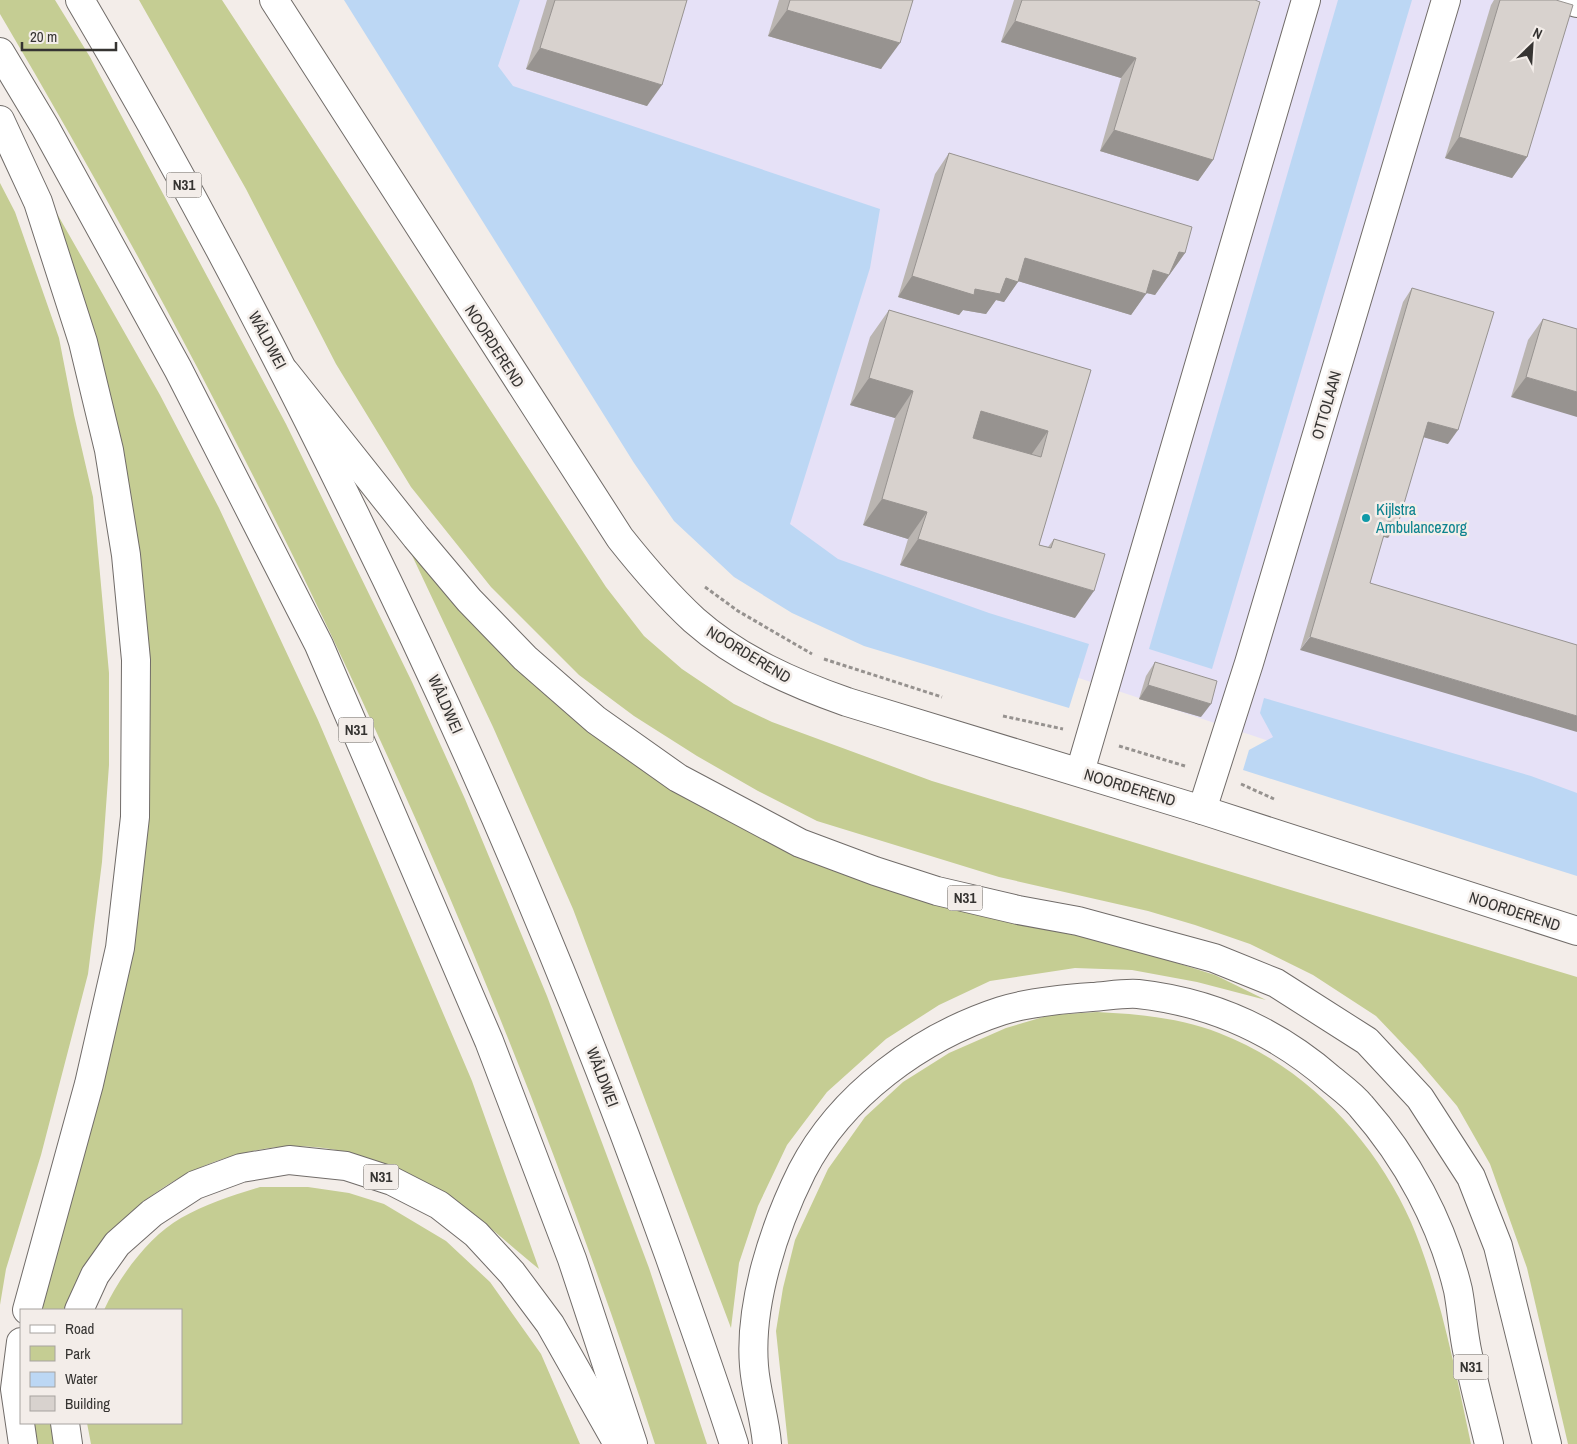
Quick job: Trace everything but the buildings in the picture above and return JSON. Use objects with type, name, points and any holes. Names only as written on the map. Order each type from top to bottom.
[{"type":"main road","name":"WÂLDWEI","points":[[80,0],[126,78],[285,372],[427,660],[516,861],[582,1021],[651,1205],[734,1444]]},
{"type":"main road","name":"NOORDEREND","points":[[274,0],[620,538],[656,582],[695,620],[732,648],[771,671],[808,689],[1202,810],[1577,931]]},
{"type":"main road","points":[[1080,772],[1306,0]]},
{"type":"main road","name":"OTTOLAAN","points":[[1202,810],[1250,663],[1446,0]]},
{"type":"main road","points":[[1568,0],[1577,3]]},
{"type":"main road","name":"N31","points":[[0,52],[45,127],[178,369],[319,645],[489,1041],[572,1259],[633,1444]]},
{"type":"main road","points":[[0,120],[38,202],[83,342],[109,450],[126,555],[136,660],[135,817],[120,948],[89,1084],[27,1309]]},
{"type":"main road","name":"N31","points":[[285,372],[416,537],[470,600],[525,658],[596,720],[678,778],[800,843],[875,871],[937,891],[1018,910],[1078,921],[1214,958],[1276,983],[1367,1041],[1420,1098],[1471,1177],[1498,1246],[1546,1444]]},
{"type":"main road","name":"N31","points":[[766,1444],[754,1366],[756,1319],[766,1267],[782,1216],[804,1169],[838,1119],[890,1069],[942,1036],[1003,1010],[1071,998],[1136,994],[1194,1005],[1255,1026],[1308,1059],[1360,1104],[1402,1159],[1433,1217],[1457,1289],[1467,1353],[1489,1444]]},
{"type":"main road","name":"N31","points":[[78,1309],[95,1276],[117,1244],[152,1213],[195,1185],[240,1168],[289,1160],[346,1166],[392,1181],[439,1205],[476,1234],[512,1273],[550,1324],[618,1444]]},
{"type":"main road","points":[[20,1350],[15,1388],[20,1423]]},
{"type":"main road","points":[[20,1424],[23,1444]]},
{"type":"main road","points":[[65,1424],[68,1444]]},
{"type":"path","points":[[702,584],[738,611],[817,656],[946,698]]},
{"type":"path","points":[[998,715],[1090,737],[1213,775],[1240,784],[1281,803]]},
{"type":"shaded area","points":[[384,0],[1577,0],[1577,843],[840,599]]},
{"type":"green space","points":[[0,0],[55,0],[90,57],[286,424],[412,682],[465,799],[547,996],[649,1268],[707,1444],[655,1444],[591,1258],[522,1073],[447,891],[367,711],[282,533],[192,358],[98,185],[0,14]]},
{"type":"green space","points":[[139,0],[222,0],[606,587],[644,636],[682,669],[734,704],[772,722],[932,781],[1577,977],[1577,1444],[1568,1444],[1527,1268],[1490,1164],[1457,1106],[1417,1059],[1376,1016],[1313,975],[1250,944],[1148,911],[999,877],[817,821],[758,791],[697,756],[634,716],[579,675],[491,587],[411,487],[336,364],[246,189]]},
{"type":"green space","points":[[0,183],[15,212],[59,338],[93,497],[109,673],[109,765],[102,862],[88,974],[41,1155],[6,1269],[0,1305]]},
{"type":"green space","points":[[51,203],[160,395],[219,508],[318,720],[472,1081],[539,1269],[456,1201],[405,1173],[364,1157],[336,1150],[305,1146],[274,1148],[242,1153],[212,1163],[183,1176],[156,1192],[110,1234],[93,1260],[68,1309],[40,1309],[86,1140],[145,670]]},
{"type":"green space","points":[[401,532],[459,604],[762,833],[1215,975],[1266,1000],[1197,982],[1132,970],[1075,968],[990,981],[939,1005],[886,1039],[827,1092],[787,1145],[758,1206],[739,1263],[731,1328],[573,909],[493,727]]},
{"type":"green space","points":[[1097,1012],[1175,1020],[1219,1033],[1250,1047],[1308,1085],[1357,1134],[1396,1191],[1421,1247],[1446,1331],[1471,1444],[788,1444],[776,1331],[783,1288],[795,1240],[828,1169],[865,1117],[903,1082],[949,1053],[1006,1028],[1050,1015]]},
{"type":"green space","points":[[260,1187],[308,1187],[349,1193],[384,1204],[446,1241],[490,1282],[541,1354],[580,1444],[91,1444],[87,1424],[182,1424],[182,1309],[104,1309],[118,1284],[136,1258],[158,1235],[190,1213]]},
{"type":"green space","points":[[30,1424],[54,1424],[55,1444],[32,1444]]},
{"type":"water","points":[[344,0],[520,0],[498,66],[513,86],[880,209],[870,268],[790,524],[838,559],[989,613],[1089,644],[1069,708],[864,646],[792,613],[734,577],[674,521],[634,463]]},
{"type":"water","points":[[1338,0],[1412,0],[1212,669],[1149,649]]},
{"type":"water","points":[[1264,698],[1531,776],[1577,793],[1577,876],[1243,770],[1249,750],[1273,737],[1260,713]]},
{"type":"place","name":"Kijlstra Ambulancezorg","points":[[1366,518]]}]
